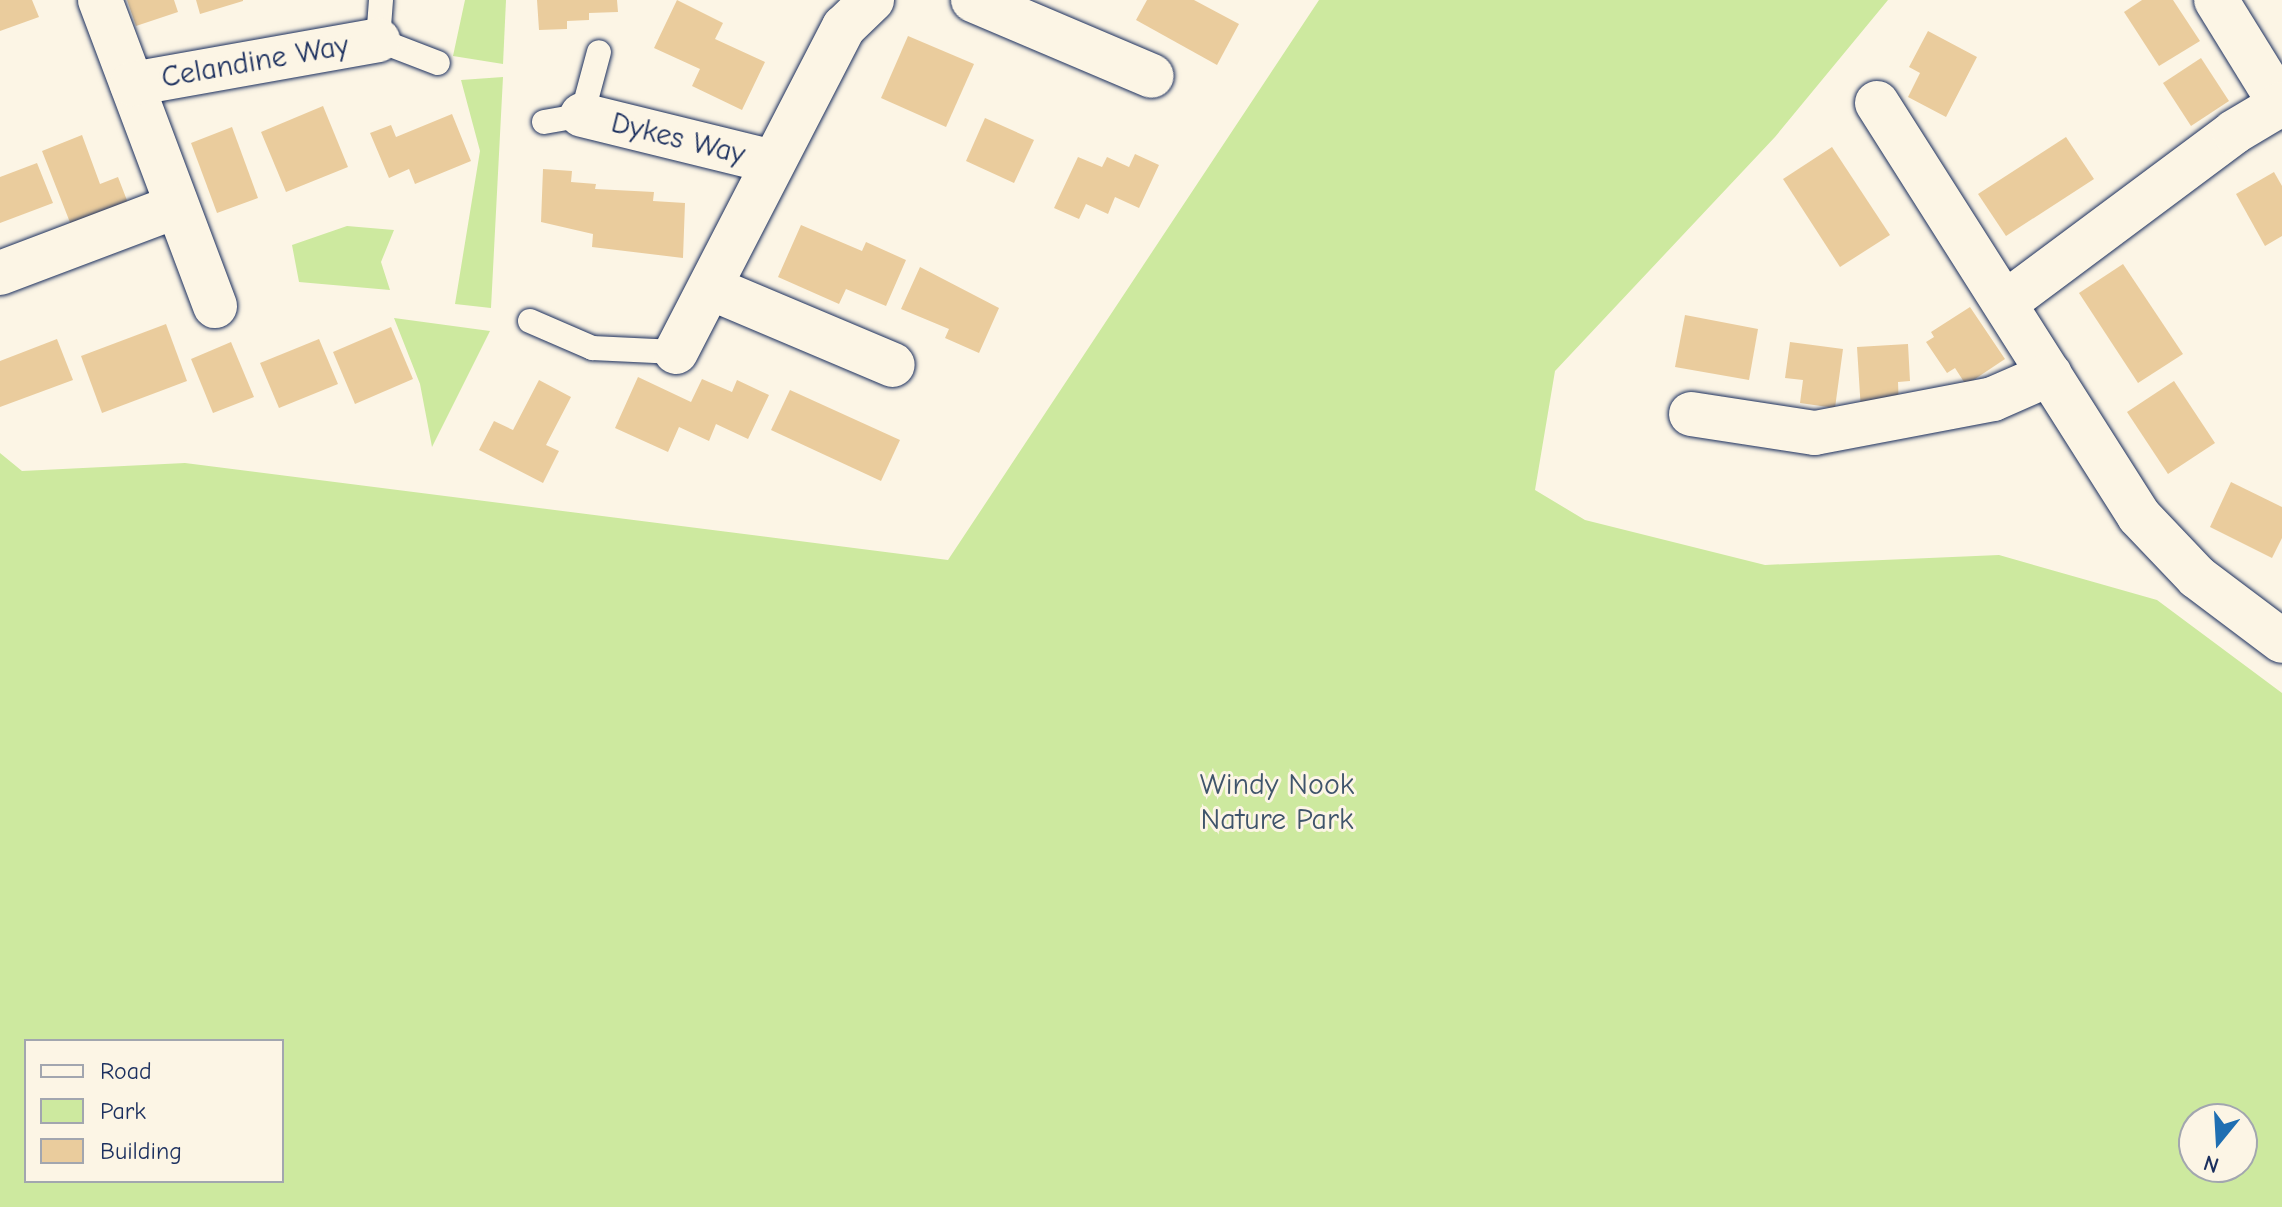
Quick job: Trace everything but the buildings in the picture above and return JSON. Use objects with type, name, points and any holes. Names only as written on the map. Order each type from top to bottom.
[{"type":"street","name":"Celandine Way","points":[[100,0],[215,306]]},
{"type":"street","name":"Dykes Way","points":[[676,352],[713,289],[773,162],[844,27],[872,0]]},
{"type":"street","points":[[973,0],[1152,76]]},
{"type":"street","points":[[2005,303],[2234,132],[2281,106],[2216,0]]},
{"type":"street","name":"Celandine Way","points":[[132,84],[379,20]]},
{"type":"street","points":[[1877,103],[2139,516],[2197,577],[2282,641]]},
{"type":"street","name":"Dykes Way","points":[[563,119],[773,162]]},
{"type":"street","points":[[0,273],[177,206]]},
{"type":"street","points":[[713,289],[893,365]]},
{"type":"street","points":[[1691,414],[1815,433],[1993,399],[2050,374]]},
{"type":"lane","points":[[379,20],[438,63]]},
{"type":"lane","points":[[563,119],[599,52]]},
{"type":"lane","points":[[530,321],[592,348],[676,352]]},
{"type":"green space","points":[[465,0],[506,0],[503,64],[453,56]]},
{"type":"green space","name":"Windy Nook Nature Park","points":[[1319,0],[1888,0],[1775,137],[1555,371],[1535,490],[1585,520],[1765,565],[1999,555],[2157,600],[2282,693],[2282,1207],[0,1207],[0,453],[22,471],[185,463],[948,560]]},
{"type":"green space","points":[[503,77],[491,308],[455,304],[480,151],[461,80]]},
{"type":"green space","points":[[347,226],[394,230],[381,262],[390,290],[299,282],[292,245]]},
{"type":"green space","points":[[394,318],[490,331],[432,447],[420,384]]}]
